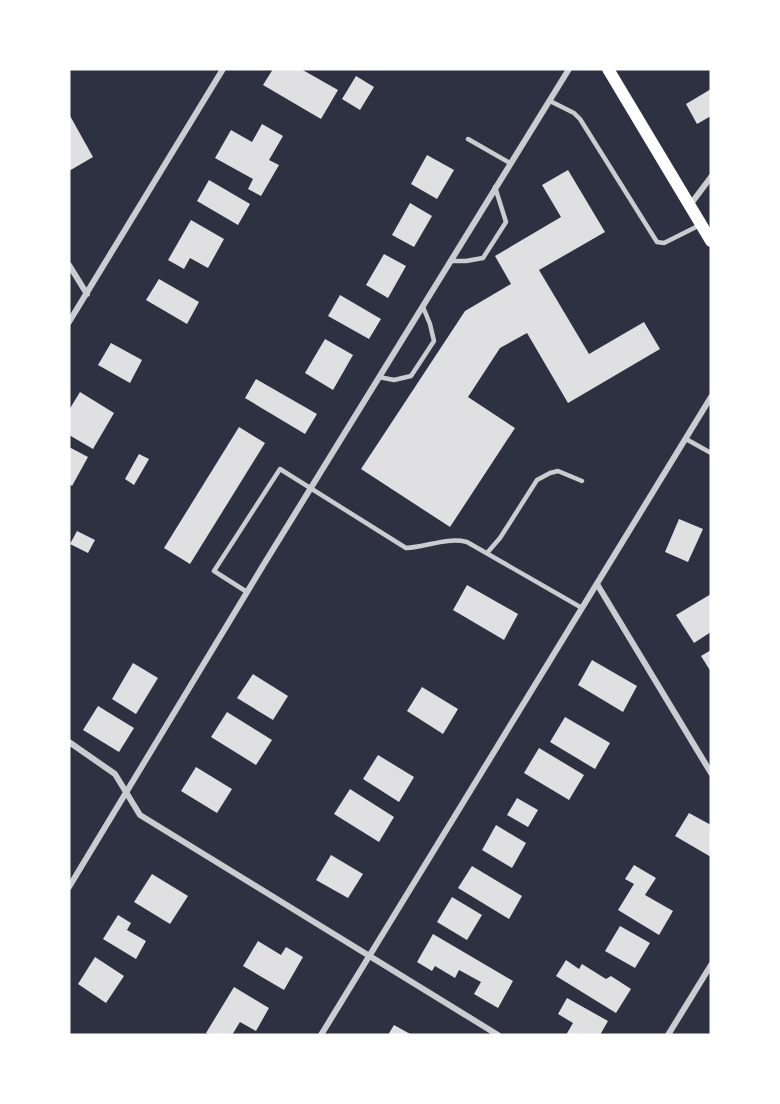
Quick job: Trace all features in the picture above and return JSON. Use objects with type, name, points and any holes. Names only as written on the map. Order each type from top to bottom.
[{"type":"main road","points":[[608,69],[711,241]]},
{"type":"street","points":[[69,322],[223,69]]},
{"type":"street","points":[[69,887],[378,377],[569,69]]},
{"type":"street","points":[[690,205],[711,177]]},
{"type":"street","points":[[69,265],[87,294]]},
{"type":"street","points":[[321,1035],[711,397]]},
{"type":"street","points":[[597,584],[711,773]]},
{"type":"street","points":[[69,742],[115,774],[140,815],[498,1035]]},
{"type":"street","points":[[668,1035],[711,965]]},
{"type":"lane","points":[[550,101],[574,113],[580,119],[657,242],[664,243],[701,225]]},
{"type":"lane","points":[[468,139],[510,163]]},
{"type":"lane","points":[[451,261],[483,258],[506,222],[495,187]]},
{"type":"lane","points":[[378,377],[394,380],[411,376],[434,341],[422,306]]},
{"type":"lane","points":[[686,439],[711,453]]},
{"type":"lane","points":[[247,592],[214,571],[280,469],[406,548],[454,539],[467,542],[582,608]]},
{"type":"lane","points":[[487,553],[500,538],[537,480],[546,474],[558,471],[582,481]]},
{"type":"building","points":[[273,69],[301,69],[338,90],[321,119],[263,85]]},
{"type":"building","points":[[356,76],[374,87],[360,110],[342,99]]},
{"type":"building","points":[[711,89],[711,116],[697,124],[686,104]]},
{"type":"building","points":[[69,114],[93,157],[69,171]]},
{"type":"building","points":[[262,124],[283,136],[269,160],[279,165],[261,196],[248,189],[253,179],[215,158],[231,130],[252,142]]},
{"type":"building","points":[[427,155],[454,170],[437,199],[411,184]]},
{"type":"building","points":[[568,170],[605,232],[539,270],[589,354],[644,322],[660,349],[568,403],[527,333],[500,348],[468,397],[515,428],[450,527],[361,469],[465,311],[511,284],[495,256],[561,217],[542,185]]},
{"type":"building","points":[[209,180],[250,204],[238,225],[197,201]]},
{"type":"building","points":[[410,203],[432,216],[414,247],[392,235]]},
{"type":"building","points":[[191,220],[224,239],[208,268],[190,258],[184,269],[168,260]]},
{"type":"building","points":[[384,254],[406,266],[388,298],[366,285]]},
{"type":"building","points":[[159,279],[199,302],[187,324],[146,300]]},
{"type":"building","points":[[340,295],[381,319],[369,339],[328,316]]},
{"type":"building","points":[[325,339],[353,355],[333,390],[305,373]]},
{"type":"building","points":[[111,343],[142,360],[130,383],[98,365]]},
{"type":"building","points":[[256,379],[317,414],[305,434],[245,398]]},
{"type":"building","points":[[80,392],[114,413],[93,449],[69,435],[69,410]]},
{"type":"building","points":[[239,427],[265,443],[190,564],[164,548]]},
{"type":"building","points":[[69,447],[88,457],[72,486],[69,484]]},
{"type":"building","points":[[139,454],[149,459],[134,485],[125,479]]},
{"type":"building","points":[[679,519],[703,529],[688,562],[665,552]]},
{"type":"building","points":[[77,531],[95,540],[88,553],[70,544]]},
{"type":"building","points":[[467,585],[518,614],[504,640],[453,610]]},
{"type":"building","points":[[711,594],[711,632],[694,643],[676,615]]},
{"type":"building","points":[[711,650],[711,672],[701,656]]},
{"type":"building","points":[[592,660],[637,686],[623,712],[578,685]]},
{"type":"building","points":[[133,663],[158,678],[136,714],[112,699]]},
{"type":"building","points":[[253,674],[288,696],[273,720],[237,698]]},
{"type":"building","points":[[422,687],[458,709],[443,734],[407,711]]},
{"type":"building","points":[[98,706],[134,728],[119,752],[83,730]]},
{"type":"building","points":[[227,712],[272,740],[256,765],[211,737]]},
{"type":"building","points":[[565,717],[610,743],[595,769],[550,742]]},
{"type":"building","points":[[539,748],[584,775],[569,800],[524,773]]},
{"type":"building","points":[[378,755],[414,777],[399,802],[363,779]]},
{"type":"building","points":[[196,767],[232,789],[217,813],[181,791]]},
{"type":"building","points":[[350,789],[394,817],[379,842],[334,814]]},
{"type":"building","points":[[517,798],[538,810],[528,827],[507,815]]},
{"type":"building","points":[[689,813],[711,825],[711,857],[675,836]]},
{"type":"building","points":[[496,825],[526,843],[512,868],[482,850]]},
{"type":"building","points":[[331,855],[363,874],[348,898],[316,880]]},
{"type":"building","points":[[634,865],[656,878],[645,895],[673,911],[659,935],[618,910],[634,884],[625,879]]},
{"type":"building","points":[[472,866],[522,896],[509,919],[458,888]]},
{"type":"building","points":[[152,874],[188,896],[170,924],[134,902]]},
{"type":"building","points":[[452,897],[482,915],[467,940],[437,922]]},
{"type":"building","points":[[118,915],[131,923],[127,930],[146,941],[136,959],[103,939]]},
{"type":"building","points":[[620,926],[650,943],[635,968],[605,951]]},
{"type":"building","points":[[433,934],[513,981],[498,1008],[474,994],[481,982],[459,970],[455,978],[435,966],[432,971],[417,962]]},
{"type":"building","points":[[258,941],[281,955],[286,947],[303,957],[284,990],[243,966]]},
{"type":"building","points":[[95,957],[124,976],[106,1003],[78,984]]},
{"type":"building","points":[[566,960],[579,969],[582,964],[606,979],[611,976],[631,989],[616,1013],[556,976]]},
{"type":"building","points":[[234,987],[269,1008],[256,1031],[240,1022],[232,1035],[206,1033]]},
{"type":"building","points":[[567,998],[608,1021],[600,1035],[566,1035],[573,1023],[558,1014]]},
{"type":"building","points":[[394,1025],[412,1035],[388,1035]]}]
